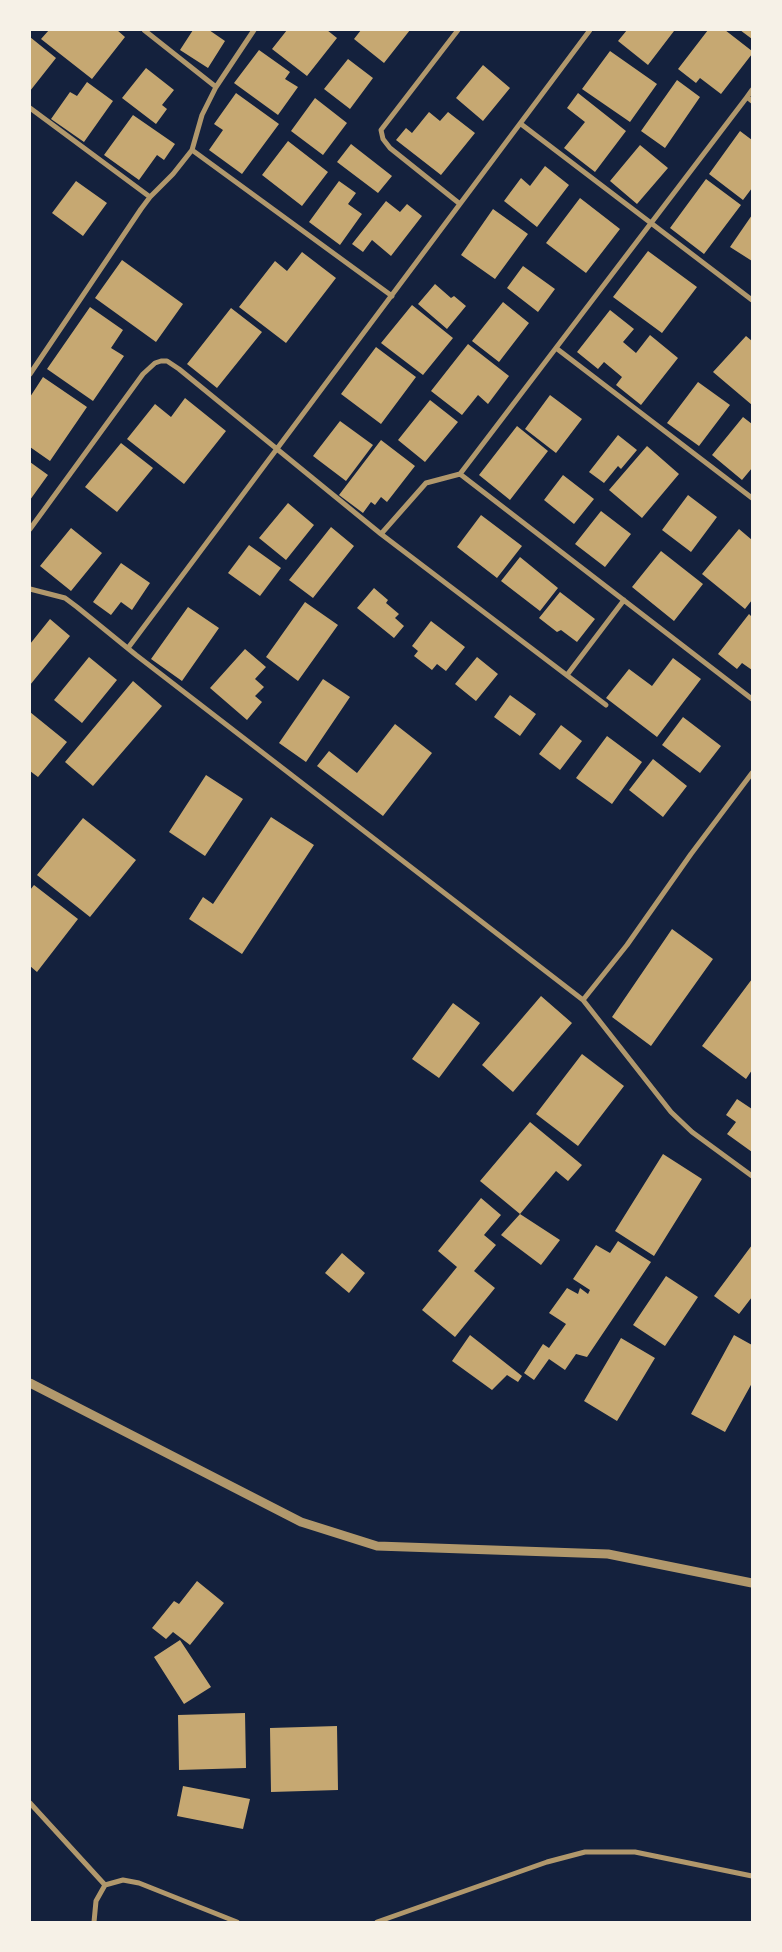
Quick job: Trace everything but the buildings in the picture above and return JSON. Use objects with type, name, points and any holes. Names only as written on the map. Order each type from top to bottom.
[{"type":"street","points":[[144,30],[216,87]]},
{"type":"street","points":[[30,374],[150,197],[173,174],[192,150],[202,115],[216,87],[254,30]]},
{"type":"street","points":[[458,30],[382,130],[383,139],[390,148],[460,204]]},
{"type":"street","points":[[128,648],[590,30]]},
{"type":"street","points":[[381,534],[426,483],[460,474],[752,90]]},
{"type":"street","points":[[747,98],[752,102]]},
{"type":"street","points":[[30,108],[150,197]]},
{"type":"street","points":[[521,124],[752,300]]},
{"type":"street","points":[[192,150],[392,296]]},
{"type":"street","points":[[556,348],[752,498]]},
{"type":"street","points":[[30,529],[143,374],[155,363],[167,362],[173,364],[381,534],[606,704]]},
{"type":"street","points":[[460,474],[752,699]]},
{"type":"street","points":[[30,589],[65,598],[583,1000],[671,1112],[692,1132],[752,1176]]},
{"type":"street","points":[[568,675],[624,600]]},
{"type":"street","points":[[583,1000],[627,945],[691,854],[752,773]]},
{"type":"street","points":[[30,1383],[301,1522],[377,1546],[608,1554],[752,1583]]},
{"type":"street","points":[[30,1803],[105,1885]]},
{"type":"street","points":[[377,1922],[547,1862],[585,1852],[635,1852],[752,1876]]},
{"type":"street","points":[[94,1922],[96,1901],[105,1885],[122,1880],[131,1880],[237,1922]]}]
